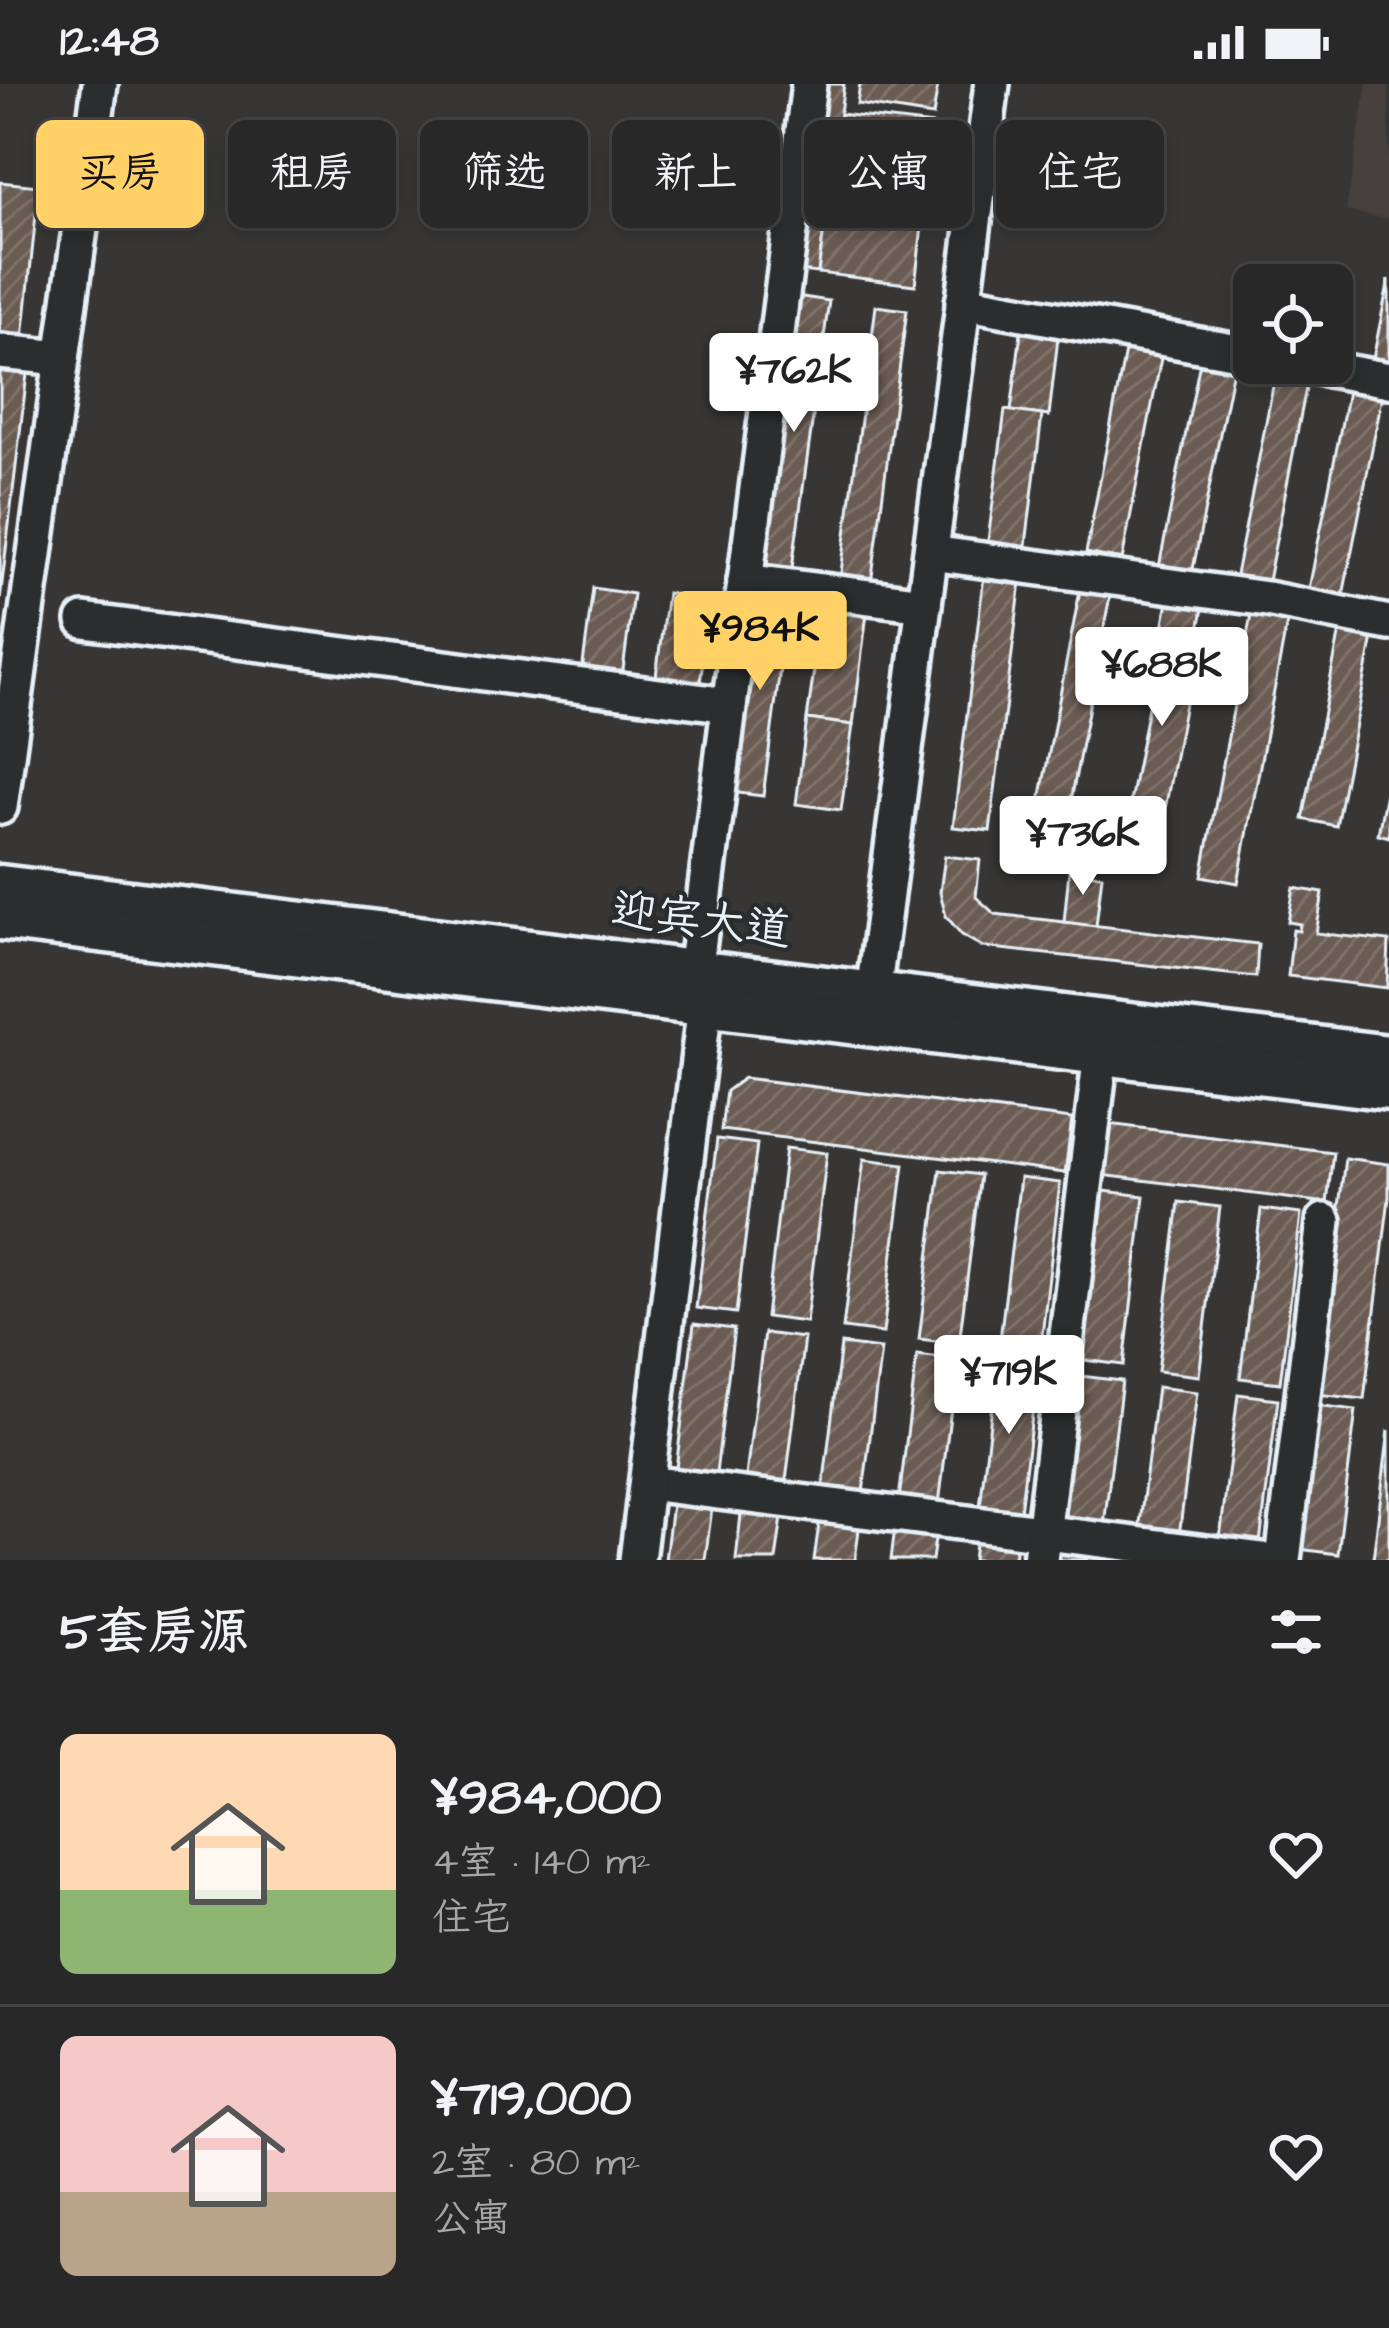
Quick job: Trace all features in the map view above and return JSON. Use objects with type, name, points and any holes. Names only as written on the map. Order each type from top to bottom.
[{"type":"main road","name":"迎宾大道","points":[[0,886],[700,988],[1101,1053],[1389,1088]]},
{"type":"main road","name":"迎宾大道","points":[[0,918],[700,988],[873,994],[1389,1057]]},
{"type":"street","points":[[0,808],[100,84]]},
{"type":"street","points":[[638,1560],[729,705],[809,84]]},
{"type":"street","points":[[873,994],[992,84]]},
{"type":"street","points":[[963,302],[1233,352]]},
{"type":"street","points":[[0,352],[62,358]]},
{"type":"street","points":[[1353,373],[1389,380]]},
{"type":"street","points":[[931,553],[1267,599],[1389,623]]},
{"type":"street","points":[[745,581],[924,604]]},
{"type":"street","points":[[84,621],[729,705]]},
{"type":"street","points":[[1042,1546],[1101,1053]]},
{"type":"street","points":[[1283,1560],[1324,1221]]},
{"type":"street","points":[[647,1483],[1042,1546],[1263,1560]]},
{"type":"shaded area","points":[[1367,84],[1389,84],[1389,219],[1346,211]]},
{"type":"building","points":[[826,84],[844,84],[839,120],[821,120]]},
{"type":"building","points":[[860,84],[938,84],[933,116],[857,104]]},
{"type":"building","points":[[840,114],[891,120],[839,120]]},
{"type":"building","points":[[0,182],[36,186],[23,339],[0,336]]},
{"type":"building","points":[[806,228],[824,228],[818,273],[800,271]]},
{"type":"building","points":[[824,228],[922,228],[915,285],[818,273]]},
{"type":"building","points":[[1389,279],[1389,367],[1372,364]]},
{"type":"building","points":[[796,296],[829,301],[791,575],[759,571]]},
{"type":"building","points":[[876,306],[907,310],[871,584],[840,580]]},
{"type":"building","points":[[1022,324],[1059,329],[1049,416],[1011,411]]},
{"type":"building","points":[[1127,341],[1163,348],[1122,560],[1086,553]]},
{"type":"building","points":[[1201,357],[1233,364],[1192,574],[1159,567]]},
{"type":"building","points":[[0,371],[27,374],[0,600]]},
{"type":"building","points":[[1273,384],[1307,384],[1267,586],[1235,580]]},
{"type":"building","points":[[1349,386],[1383,393],[1342,601],[1308,594]]},
{"type":"building","points":[[1005,410],[1042,415],[1025,553],[987,548]]},
{"type":"building","points":[[985,568],[1022,573],[990,831],[953,827]]},
{"type":"building","points":[[1081,585],[1111,591],[1062,848],[1032,842]]},
{"type":"building","points":[[593,588],[633,594],[622,678],[582,672]]},
{"type":"building","points":[[757,590],[790,594],[763,796],[730,792]]},
{"type":"building","points":[[667,593],[711,600],[699,690],[655,684]]},
{"type":"building","points":[[1169,596],[1204,603],[1155,862],[1120,855]]},
{"type":"building","points":[[824,600],[868,605],[853,725],[807,719]]},
{"type":"building","points":[[1251,615],[1287,622],[1238,883],[1202,876]]},
{"type":"building","points":[[1341,625],[1374,632],[1336,826],[1303,819]]},
{"type":"building","points":[[807,719],[853,725],[841,810],[796,804]]},
{"type":"building","points":[[1389,777],[1389,837],[1378,834]]},
{"type":"building","points":[[945,856],[980,860],[976,897],[995,914],[1258,944],[1256,977],[983,947],[962,935],[946,916],[940,892]]},
{"type":"building","points":[[1069,871],[1102,875],[1096,926],[1064,922]]},
{"type":"building","points":[[1294,888],[1323,893],[1316,933],[1389,941],[1387,988],[1288,976],[1293,930],[1299,931],[1300,924],[1288,922]]},
{"type":"building","points":[[744,1078],[1072,1119],[1065,1173],[721,1130],[726,1091]]},
{"type":"building","points":[[1108,1124],[1333,1152],[1327,1203],[1101,1175]]},
{"type":"building","points":[[717,1139],[757,1144],[736,1313],[696,1308]]},
{"type":"building","points":[[786,1148],[827,1153],[806,1322],[766,1317]]},
{"type":"building","points":[[1345,1158],[1389,1164],[1364,1399],[1316,1394]]},
{"type":"building","points":[[864,1159],[904,1164],[883,1333],[843,1328]]},
{"type":"building","points":[[940,1170],[980,1175],[959,1344],[919,1339]]},
{"type":"building","points":[[1020,1178],[1060,1183],[1040,1352],[999,1347]]},
{"type":"building","points":[[1104,1191],[1144,1196],[1124,1365],[1083,1360]]},
{"type":"building","points":[[1179,1202],[1220,1207],[1199,1376],[1158,1371]]},
{"type":"building","points":[[1261,1209],[1301,1214],[1280,1383],[1240,1378]]},
{"type":"building","points":[[694,1324],[734,1329],[716,1473],[676,1468]]},
{"type":"building","points":[[764,1333],[804,1338],[786,1481],[746,1476]]},
{"type":"building","points":[[841,1344],[881,1349],[863,1493],[823,1488]]},
{"type":"building","points":[[917,1355],[957,1360],[939,1504],[899,1499]]},
{"type":"building","points":[[997,1363],[1038,1368],[1020,1512],[980,1507]]},
{"type":"building","points":[[1081,1376],[1122,1381],[1104,1525],[1064,1520]]},
{"type":"building","points":[[1157,1387],[1197,1392],[1179,1536],[1139,1531]]},
{"type":"building","points":[[1238,1394],[1278,1399],[1260,1543],[1220,1538]]},
{"type":"building","points":[[1316,1405],[1356,1410],[1338,1554],[1298,1549]]},
{"type":"building","points":[[1389,1430],[1389,1560],[1377,1560],[1373,1559]]},
{"type":"building","points":[[673,1496],[713,1501],[705,1560],[665,1560]]},
{"type":"building","points":[[742,1505],[783,1510],[776,1560],[736,1560]]},
{"type":"building","points":[[820,1517],[860,1522],[855,1560],[814,1560]]},
{"type":"building","points":[[895,1527],[936,1532],[932,1560],[891,1560]]},
{"type":"building","points":[[976,1536],[1016,1541],[1014,1560],[973,1560]]},
{"type":"building","points":[[1060,1549],[1088,1552],[1087,1560],[1059,1560]]}]
